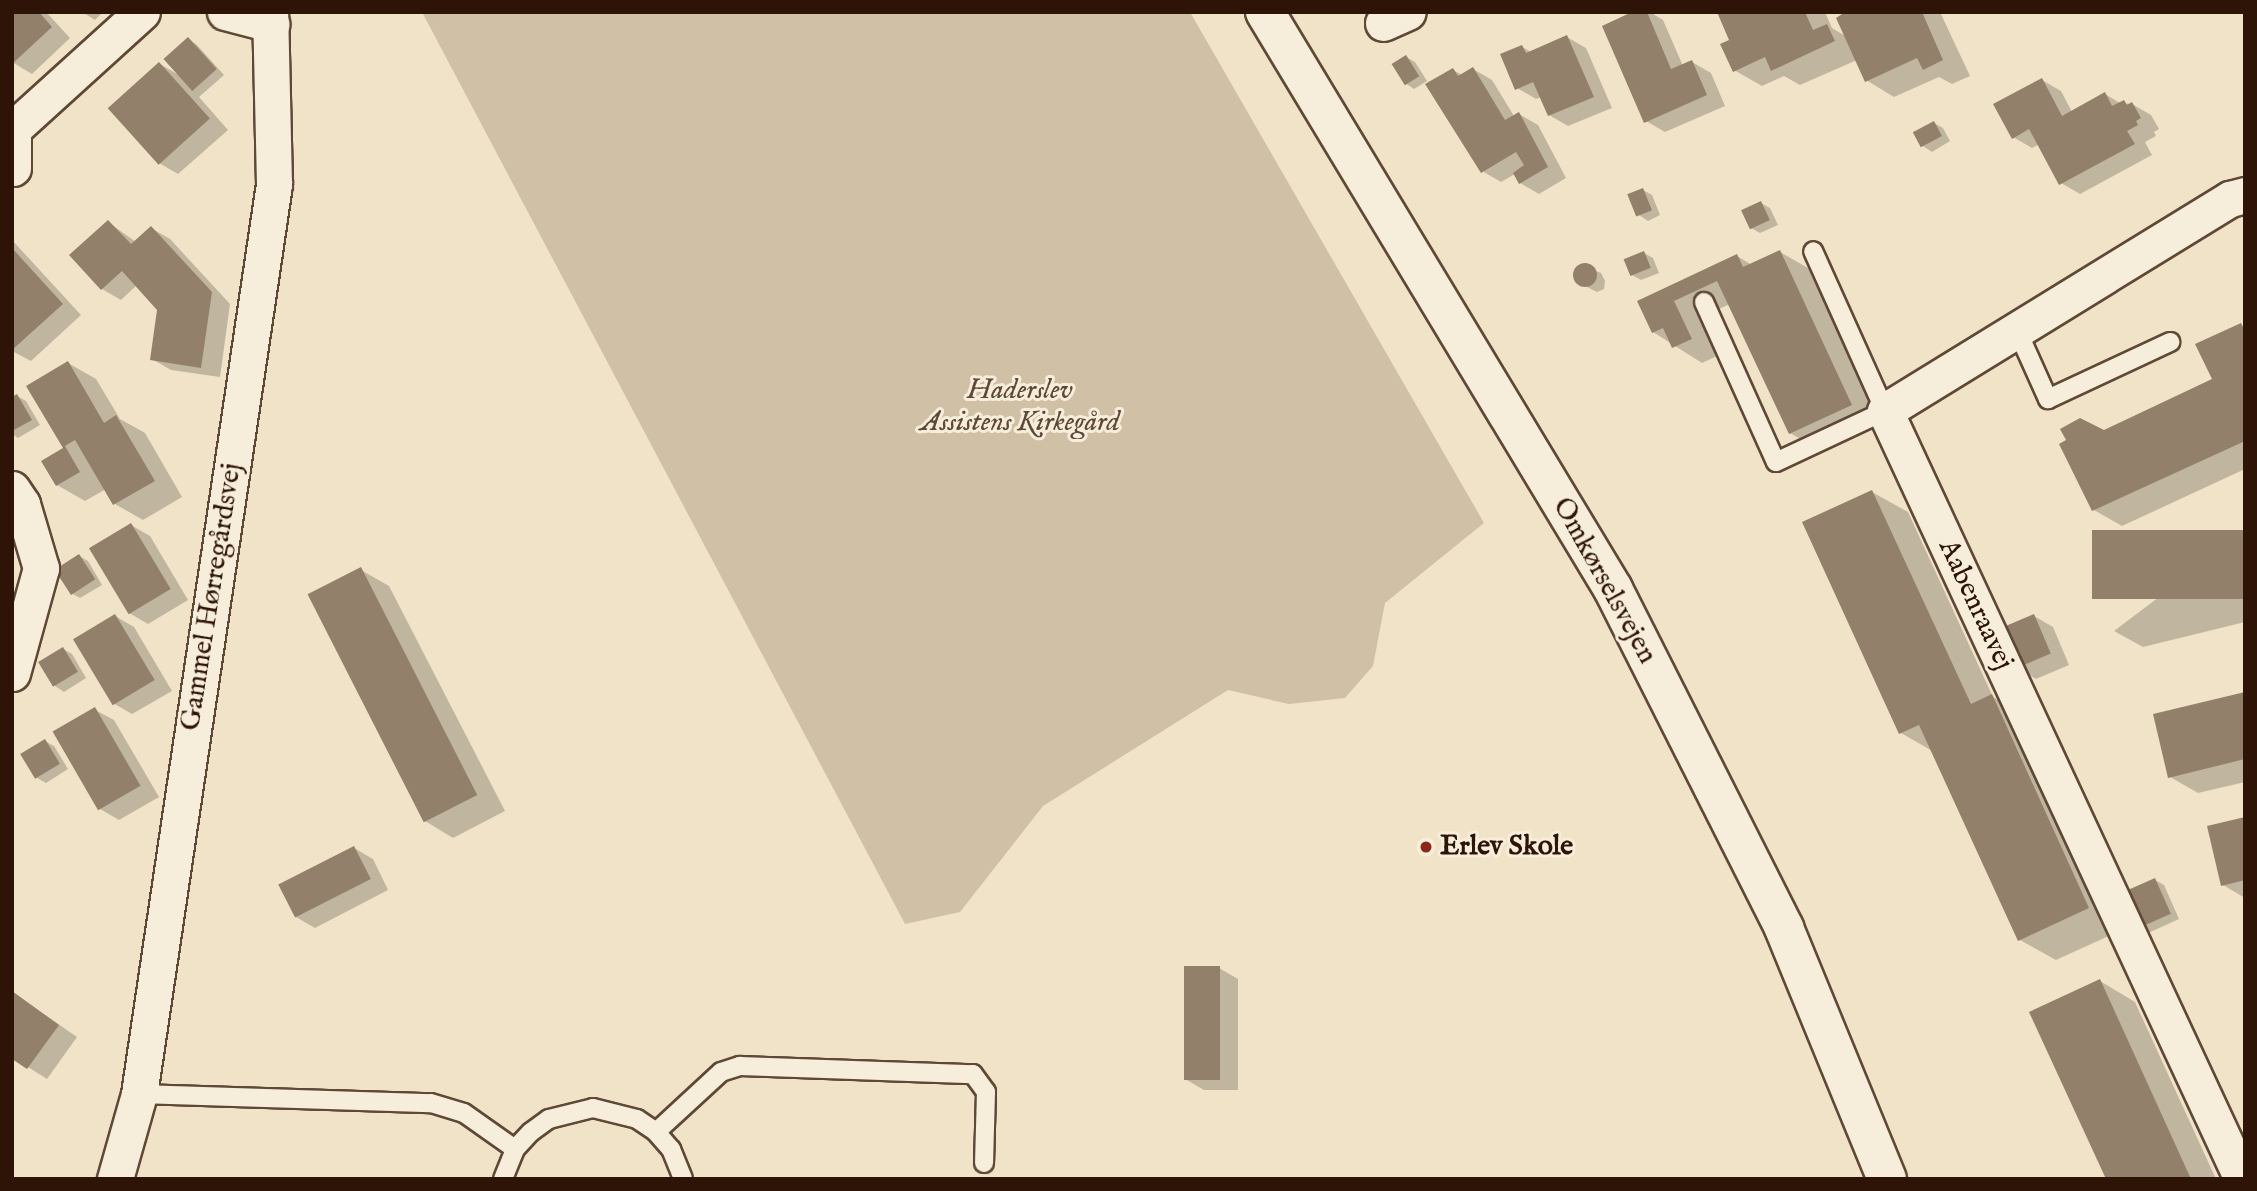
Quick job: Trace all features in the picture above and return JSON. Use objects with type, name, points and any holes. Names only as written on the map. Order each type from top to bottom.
[{"type":"main road","name":"Omkørselsvejen","points":[[1265,12],[1613,589],[1784,928],[1887,1179]]},
{"type":"street","points":[[13,168],[13,130],[142,12]]},
{"type":"street","points":[[225,12],[271,18]]},
{"type":"street","name":"Gammel Hørregårdsvej","points":[[115,1179],[139,1094],[274,184],[271,18]]},
{"type":"street","points":[[1885,411],[2230,199],[2245,195]]},
{"type":"street","name":"Aabenraavej","points":[[1885,411],[2242,1179]]},
{"type":"street","points":[[12,489],[22,504],[41,568],[12,673]]},
{"type":"lane","points":[[1704,302],[1776,462],[1885,411],[1812,251]]},
{"type":"lane","points":[[2017,330],[2048,399],[2171,342]]},
{"type":"lane","points":[[656,1132],[722,1072],[740,1066],[973,1074],[986,1092],[984,1163]]},
{"type":"lane","points":[[139,1094],[430,1103],[464,1113],[515,1149]]},
{"type":"lane","points":[[503,1179],[515,1149],[549,1119],[593,1108],[637,1119],[656,1132],[671,1149],[683,1179]]},
{"type":"green space","name":"Haderslev Assistens Kirkegård","points":[[422,12],[1190,12],[1484,523],[1385,603],[1373,666],[1345,698],[1289,704],[1228,690],[1043,806],[960,912],[905,924]]},
{"type":"building","points":[[12,12],[39,12],[52,27],[12,64]]},
{"type":"building","points":[[1632,12],[1647,12],[1671,69],[1692,60],[1707,95],[1644,123],[1602,26]]},
{"type":"building","points":[[1717,12],[1805,12],[1813,30],[1827,24],[1835,41],[1771,71],[1765,57],[1733,72],[1720,44],[1729,40]]},
{"type":"building","points":[[1845,12],[1922,12],[1943,60],[1923,70],[1917,58],[1865,82],[1836,18]]},
{"type":"building","points":[[1567,35],[1594,97],[1548,116],[1533,82],[1515,90],[1500,54],[1522,45],[1526,53]]},
{"type":"building","points":[[188,37],[217,69],[192,91],[163,59]]},
{"type":"building","points":[[1406,55],[1419,76],[1405,85],[1392,64]]},
{"type":"building","points":[[159,62],[210,118],[159,165],[108,108]]},
{"type":"building","points":[[1473,67],[1505,120],[1519,112],[1548,167],[1519,184],[1513,173],[1524,165],[1516,152],[1481,173],[1425,84],[1453,68],[1458,76]]},
{"type":"building","points":[[2042,78],[2062,116],[2105,92],[2112,106],[2124,100],[2127,105],[2132,102],[2141,118],[2136,121],[2138,125],[2127,131],[2135,144],[2059,185],[2029,129],[2012,139],[1993,104]]},
{"type":"building","points":[[1934,121],[1942,136],[1921,147],[1913,132]]},
{"type":"building","points":[[1643,188],[1652,210],[1636,217],[1627,194]]},
{"type":"building","points":[[1761,201],[1770,220],[1750,229],[1741,210]]},
{"type":"building","points":[[108,220],[131,244],[151,226],[212,292],[201,368],[150,360],[157,310],[122,271],[101,290],[69,255]]},
{"type":"building","points":[[12,248],[63,304],[12,350]]},
{"type":"building","points":[[1780,250],[1852,405],[1789,434],[1717,281],[1674,301],[1692,339],[1672,348],[1663,328],[1652,333],[1637,301],[1737,254],[1743,267]]},
{"type":"building","points":[[1644,251],[1651,268],[1630,276],[1624,259]]},
{"type":"building","points":[[1585,263],[1593,267],[1597,275],[1593,283],[1585,287],[1577,283],[1573,275],[1577,267]]},
{"type":"building","points":[[2241,323],[2245,331],[2245,441],[2092,511],[2059,444],[2066,440],[2060,429],[2080,418],[2104,430],[2212,379],[2195,344]]},
{"type":"building","points":[[68,361],[104,423],[116,415],[155,481],[113,505],[75,440],[65,446],[80,472],[56,486],[41,461],[63,448],[26,386]]},
{"type":"building","points":[[17,394],[32,420],[12,431],[12,397]]},
{"type":"building","points":[[1872,490],[1971,704],[1992,694],[2089,908],[2018,941],[1919,725],[1899,734],[1802,522]]},
{"type":"building","points":[[131,523],[171,589],[129,614],[89,548]]},
{"type":"building","points":[[2092,530],[2245,530],[2245,599],[2092,599]]},
{"type":"building","points":[[79,554],[95,579],[71,595],[55,570]]},
{"type":"building","points":[[361,567],[477,795],[424,822],[308,594]]},
{"type":"building","points":[[115,614],[155,680],[113,705],[73,639]]},
{"type":"building","points":[[2034,614],[2051,654],[2015,669],[1998,629]]},
{"type":"building","points":[[63,647],[78,672],[53,687],[38,662]]},
{"type":"building","points":[[2245,692],[2245,759],[2168,778],[2153,714]]},
{"type":"building","points":[[95,707],[140,786],[98,810],[53,732]]},
{"type":"building","points":[[45,739],[60,764],[35,779],[20,754]]},
{"type":"building","points":[[2245,817],[2245,880],[2221,886],[2207,826]]},
{"type":"building","points":[[354,846],[371,879],[295,918],[278,885]]},
{"type":"building","points":[[2155,878],[2171,914],[2135,929],[2119,894]]},
{"type":"building","points":[[1184,966],[1220,966],[1220,1080],[1184,1080]]},
{"type":"building","points":[[2100,979],[2191,1179],[2106,1179],[2029,1012]]},
{"type":"building","points":[[12,991],[59,1025],[27,1069],[12,1059]]},
{"type":"place","name":"Erlev Skole","points":[[1426,847]]}]
